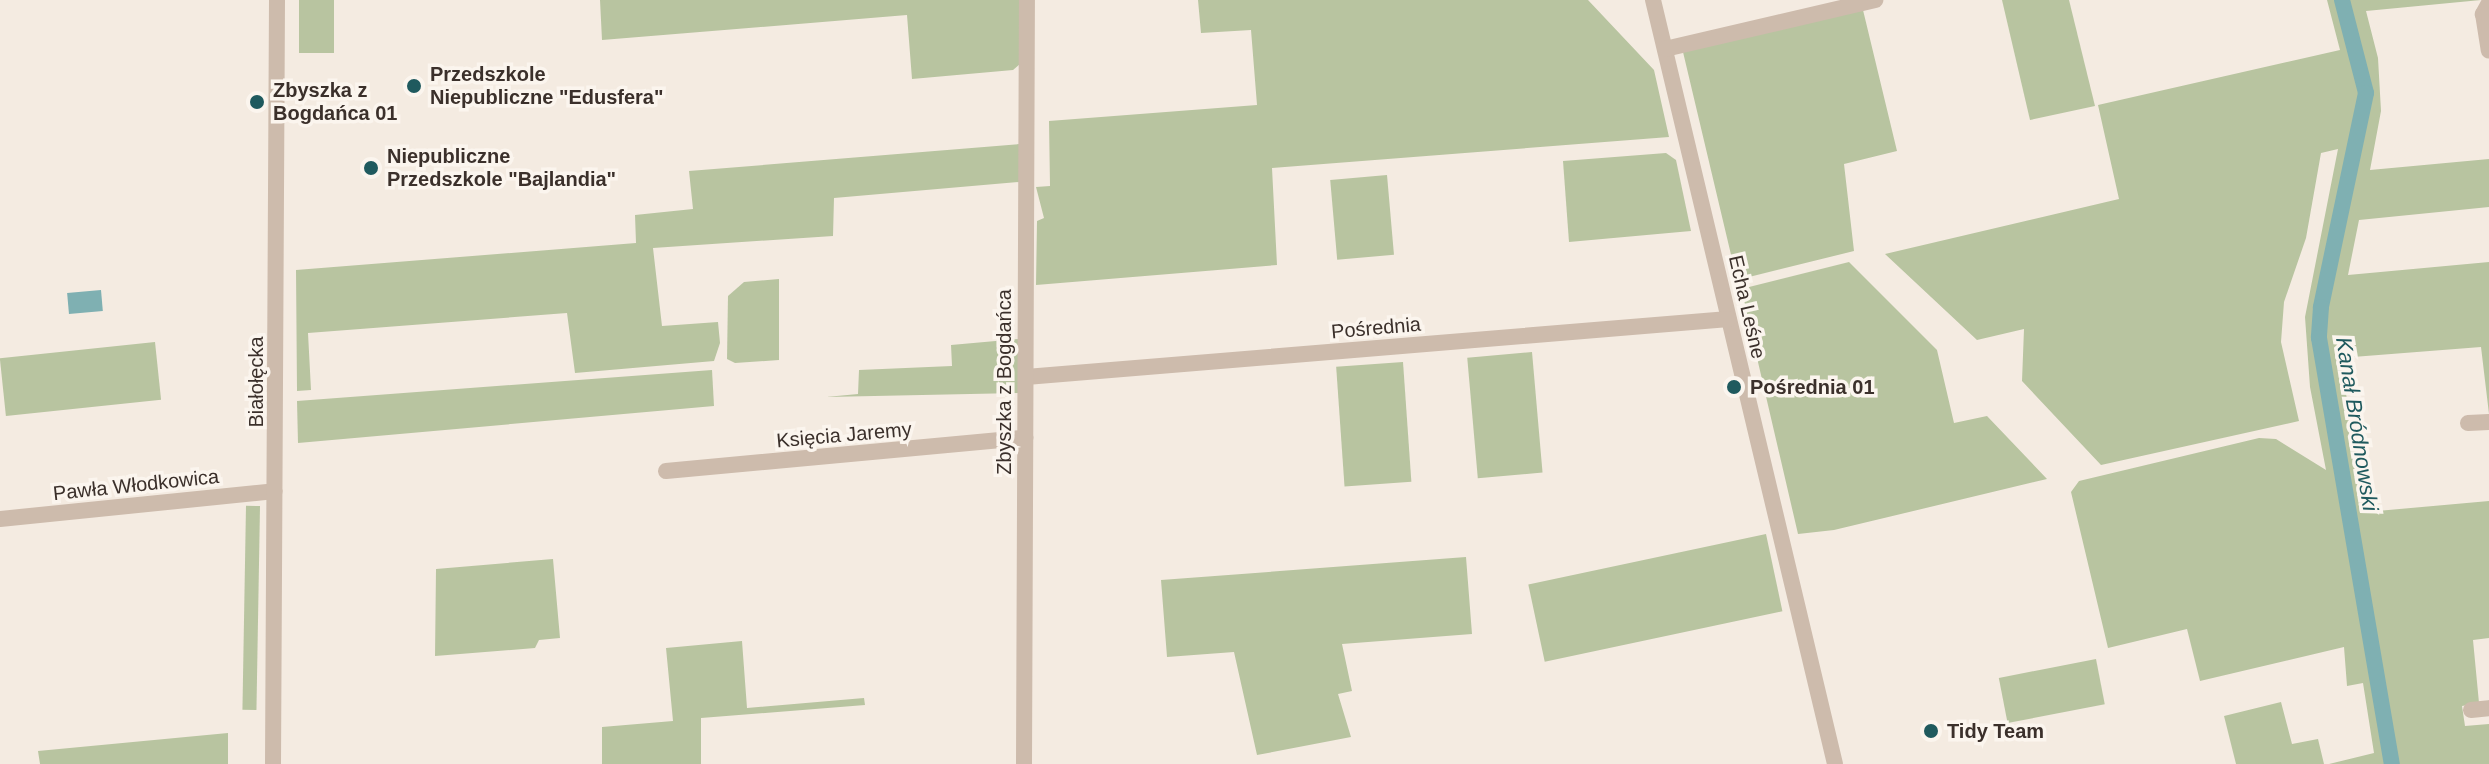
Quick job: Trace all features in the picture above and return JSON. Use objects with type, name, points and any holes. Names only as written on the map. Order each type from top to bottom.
[{"type":"street","name":"Białołęcka","points":[[273,764],[277,0]]},
{"type":"street","name":"Zbyszka z Bogdańca","points":[[1024,764],[1027,0]]},
{"type":"street","name":"Echa Leśne","points":[[1653,0],[1835,764]]},
{"type":"street","points":[[1665,49],[1875,0]]},
{"type":"street","points":[[2486,8],[2489,51]]},
{"type":"street","name":"Pośrednia","points":[[1026,377],[1729,319]]},
{"type":"street","points":[[2468,423],[2489,422]]},
{"type":"street","name":"Księcia Jaremy","points":[[666,471],[1025,438]]},
{"type":"street","name":"Pawła Włodkowica","points":[[0,519],[275,491]]},
{"type":"street","points":[[2471,710],[2489,708]]},
{"type":"green space","points":[[299,0],[334,0],[334,53],[299,53]]},
{"type":"green space","points":[[600,0],[1021,0],[1021,63],[1013,70],[912,79],[907,15],[602,40]]},
{"type":"green space","points":[[1198,0],[1588,0],[1654,70],[1669,137],[1272,168],[1277,265],[1036,285],[1037,221],[1044,218],[1036,187],[1050,186],[1049,121],[1257,105],[1251,30],[1201,33]]},
{"type":"green space","points":[[2002,0],[2069,0],[2095,106],[2030,120]]},
{"type":"green space","points":[[2327,0],[2481,0],[2366,11],[2378,58],[2381,111],[2370,170],[2489,159],[2489,207],[2359,220],[2348,275],[2489,262],[2489,414],[2481,347],[2340,358],[2366,512],[2489,501],[2489,638],[2473,640],[2479,703],[2462,706],[2465,726],[2489,724],[2489,764],[2329,764],[2374,753],[2363,683],[2347,686],[2344,647],[2200,681],[2187,629],[2108,648],[2071,492],[2079,481],[2259,438],[2276,439],[2326,470],[2310,387],[2305,317],[2338,149],[2321,153],[2306,238],[2284,302],[2281,342],[2299,421],[2101,465],[2022,381],[2024,329],[1977,340],[1885,254],[2119,199],[2098,105],[2340,50]]},
{"type":"green space","points":[[1863,10],[1897,151],[1844,164],[1854,251],[1737,280],[1683,52]]},
{"type":"green space","points":[[1020,144],[1019,182],[834,198],[833,236],[653,248],[662,326],[718,322],[720,343],[714,361],[575,373],[567,313],[308,333],[311,390],[297,391],[296,270],[636,243],[635,215],[693,209],[689,171]]},
{"type":"green space","points":[[1666,153],[1676,160],[1691,231],[1569,242],[1563,161]]},
{"type":"green space","points":[[1387,175],[1394,255],[1337,260],[1330,180]]},
{"type":"green space","points":[[1849,262],[1937,350],[1954,423],[1987,416],[2047,479],[1834,530],[1798,534],[1741,289]]},
{"type":"green space","points":[[779,279],[779,360],[735,363],[727,359],[728,296],[744,282]]},
{"type":"green space","points":[[1019,339],[1018,393],[826,397],[858,394],[859,370],[952,366],[951,345]]},
{"type":"green space","points":[[155,342],[161,400],[6,416],[0,358]]},
{"type":"green space","points":[[1532,352],[1543,473],[1478,478],[1467,358]]},
{"type":"green space","points":[[1403,362],[1411,482],[1345,486],[1336,367]]},
{"type":"green space","points":[[712,370],[714,406],[298,443],[297,401]]},
{"type":"green space","points":[[246,506],[260,506],[256,710],[242,710]]},
{"type":"green space","points":[[1766,534],[1782,611],[1545,662],[1528,585]]},
{"type":"green space","points":[[1466,557],[1472,634],[1342,644],[1352,691],[1338,694],[1351,737],[1257,755],[1234,652],[1167,657],[1161,580]]},
{"type":"green space","points":[[553,559],[560,638],[539,640],[535,648],[435,656],[436,569]]},
{"type":"green space","points":[[742,641],[747,708],[864,698],[865,705],[701,718],[701,764],[602,764],[602,727],[673,721],[666,648]]},
{"type":"green space","points":[[2096,659],[2105,704],[2008,723],[1999,678]]},
{"type":"green space","points":[[2281,702],[2292,744],[2318,739],[2324,764],[2236,764],[2224,716]]},
{"type":"green space","points":[[228,733],[228,764],[40,764],[38,751]]},
{"type":"water","points":[[101,290],[103,311],[69,314],[67,293]]},
{"type":"waterway","name":"Kanał Bródnowski","points":[[2342,0],[2366,93],[2321,307],[2319,338],[2392,764]]},
{"type":"place","name":"Przedszkole Niepubliczne \"Edusfera\"","points":[[414,86]]},
{"type":"place","name":"Zbyszka z Bogdańca 01","points":[[257,102]]},
{"type":"place","name":"Niepubliczne Przedszkole \"Bajlandia\"","points":[[371,168]]},
{"type":"place","name":"Pośrednia 01","points":[[1734,387]]},
{"type":"place","name":"Tidy Team","points":[[1931,731]]}]
